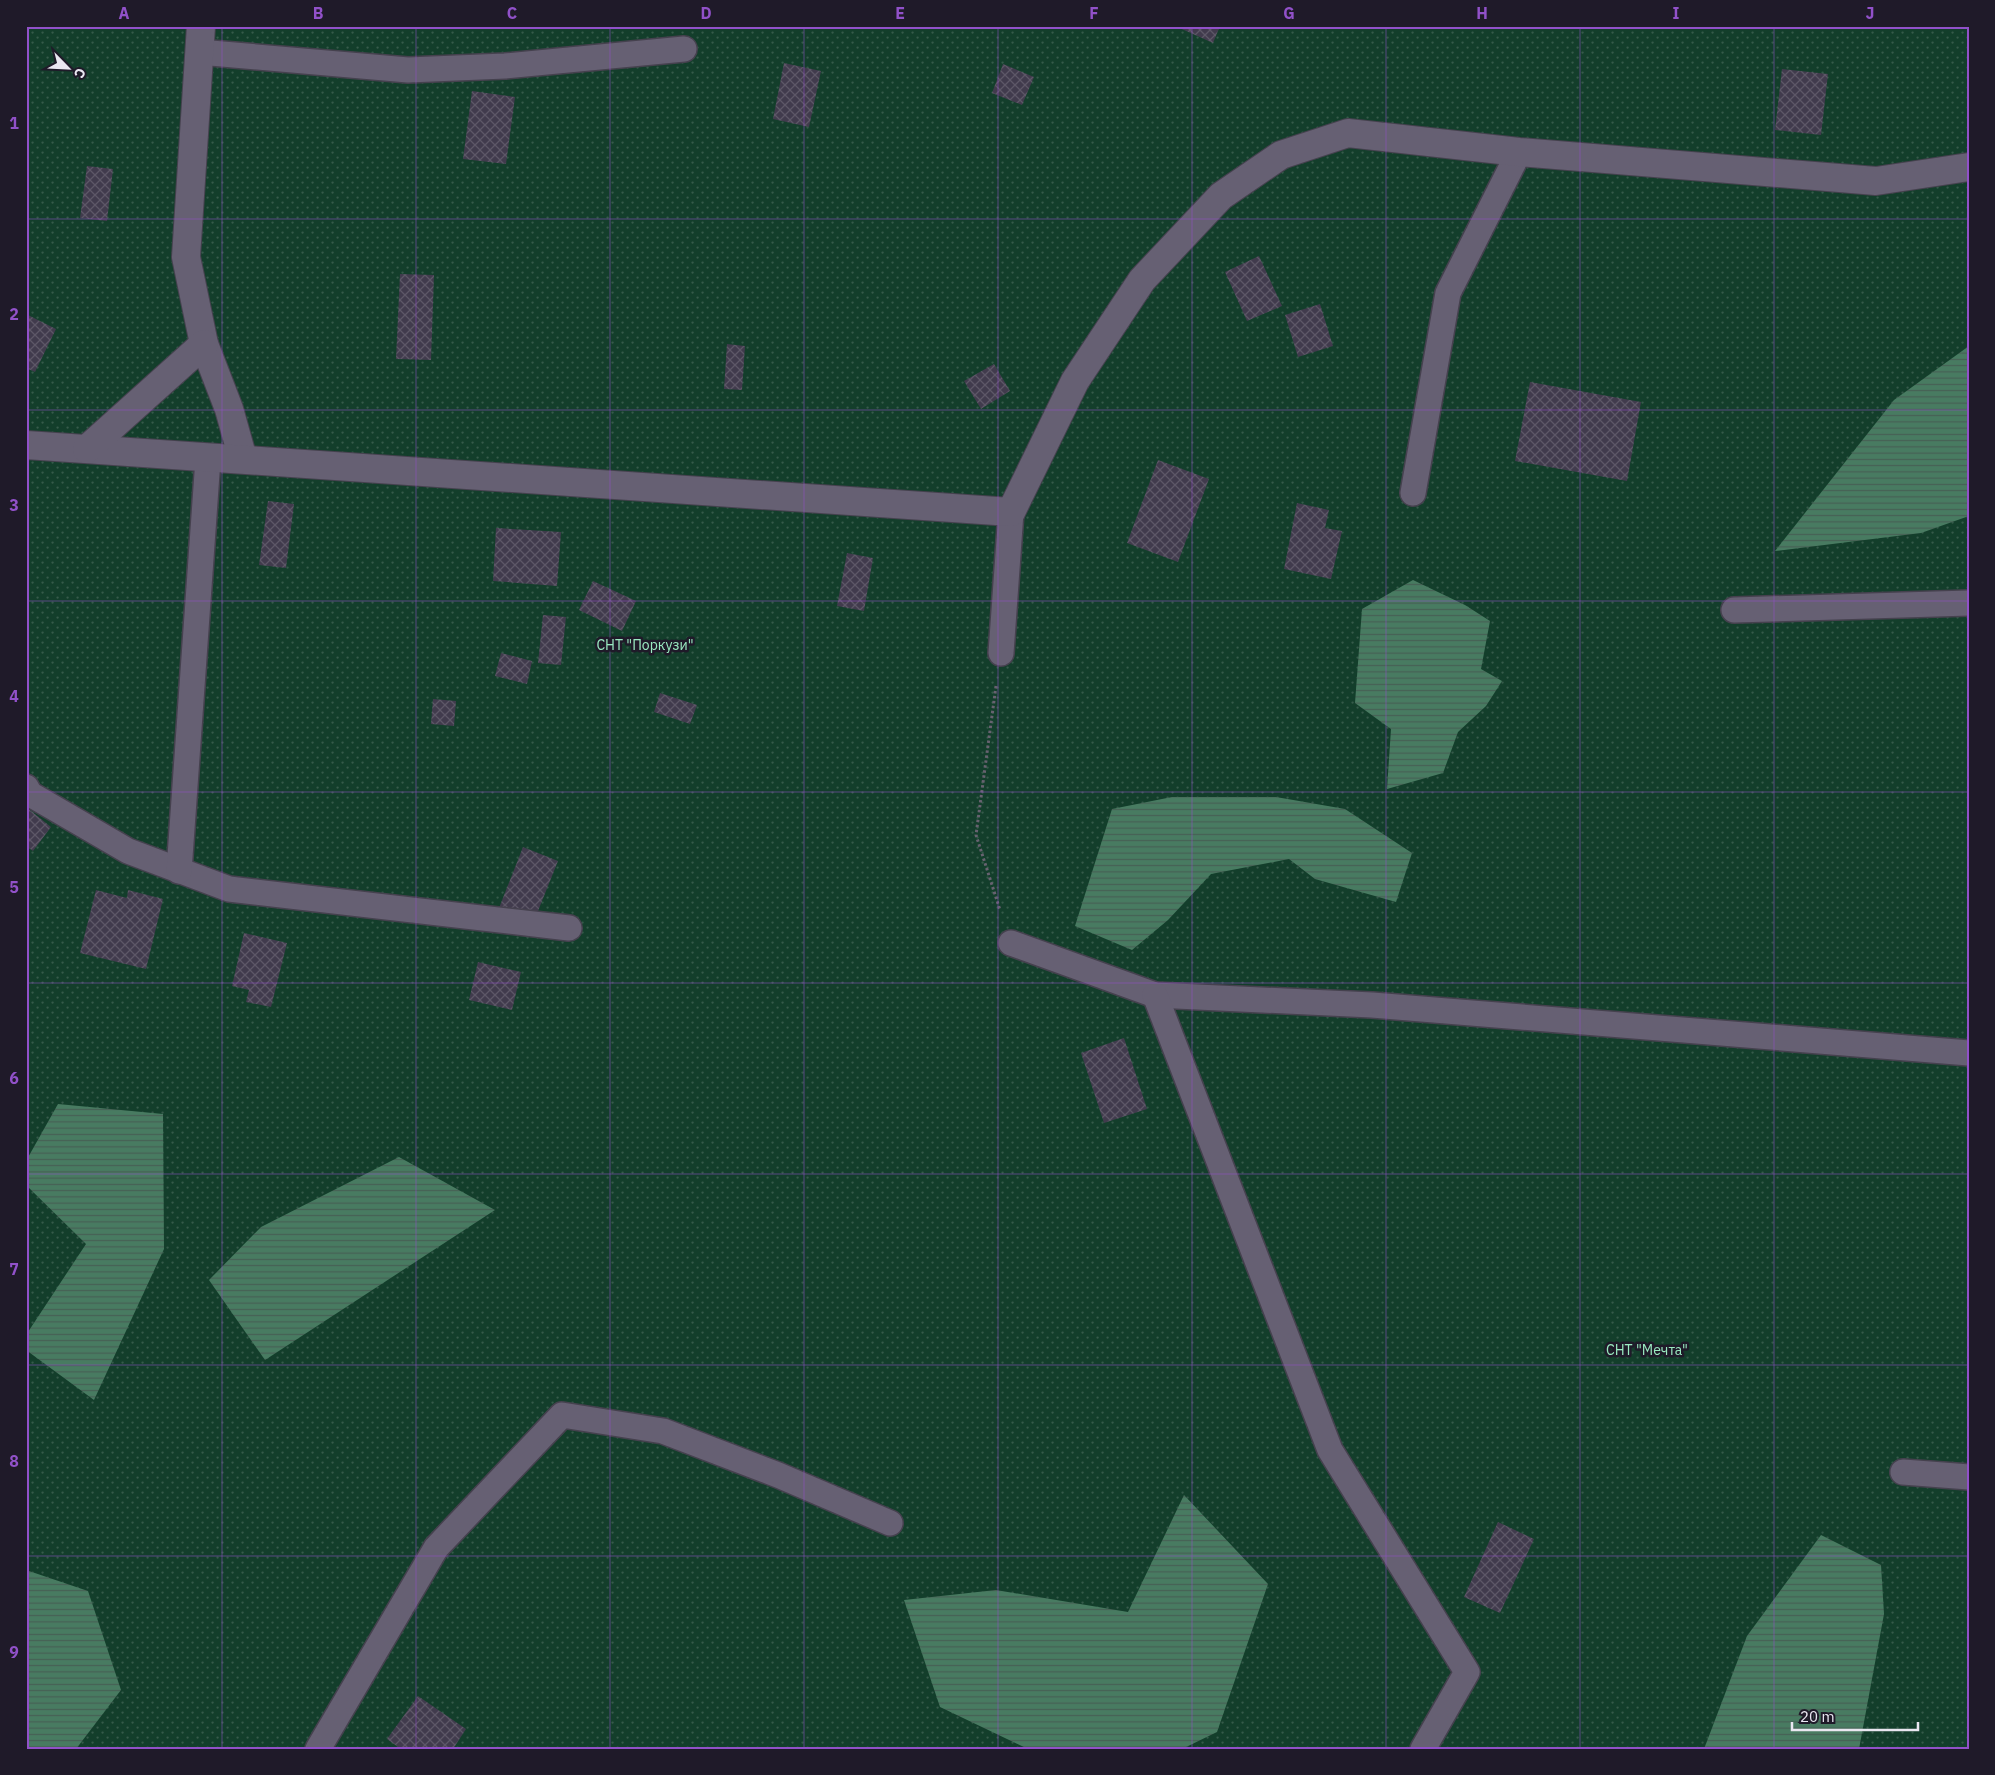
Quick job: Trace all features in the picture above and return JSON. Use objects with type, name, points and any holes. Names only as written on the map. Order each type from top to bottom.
[{"type":"street","points":[[200,39],[186,257],[204,344],[229,409],[243,459]]},
{"type":"street","points":[[26,445],[208,459],[243,459],[1010,512],[1075,382],[1142,280],[1222,196],[1281,155],[1348,133],[1519,152],[1876,182],[1969,167]]},
{"type":"street","points":[[86,449],[204,344]]},
{"type":"lane","points":[[200,39],[408,70],[505,66],[684,49]]},
{"type":"lane","points":[[1413,493],[1448,293],[1519,152]]},
{"type":"lane","points":[[179,870],[208,459]]},
{"type":"lane","points":[[1001,653],[1010,512]]},
{"type":"lane","points":[[1734,610],[1969,604]]},
{"type":"lane","points":[[26,787],[30,794],[128,851],[229,889],[569,928]]},
{"type":"lane","points":[[1011,943],[1156,995],[1372,1005],[1969,1053]]},
{"type":"lane","points":[[1156,995],[1330,1450],[1467,1672],[1423,1749]]},
{"type":"lane","points":[[318,1749],[436,1548],[562,1415],[663,1431],[778,1475],[890,1523]]},
{"type":"lane","points":[[1903,1472],[1969,1477]]},
{"type":"path","points":[[1001,653],[976,835],[1011,943]]},
{"type":"green space","name":"СНТ \"Поркузи\"","points":[[26,26],[1969,26],[1969,1749],[26,1749]]},
{"type":"shaded area","points":[[1969,346],[1969,516],[1921,533],[1775,551],[1894,400]]},
{"type":"shaded area","points":[[1413,580],[1465,605],[1490,621],[1481,669],[1502,681],[1486,706],[1458,732],[1443,773],[1387,789],[1391,729],[1355,703],[1362,609]]},
{"type":"shaded area","points":[[1172,797],[1276,797],[1345,809],[1412,853],[1396,902],[1315,879],[1289,859],[1211,874],[1168,920],[1132,950],[1075,926],[1112,809]]},
{"type":"shaded area","points":[[58,1104],[163,1114],[164,1249],[94,1400],[26,1350],[26,1335],[86,1244],[26,1185],[26,1161]]},
{"type":"shaded area","points":[[399,1157],[495,1210],[265,1360],[209,1280],[261,1227]]},
{"type":"shaded area","points":[[1184,1495],[1268,1584],[1217,1732],[1182,1749],[1028,1749],[940,1707],[904,1600],[996,1590],[1128,1612]]},
{"type":"shaded area","points":[[1821,1535],[1881,1565],[1884,1614],[1859,1749],[1704,1749],[1747,1636]]},
{"type":"shaded area","points":[[26,1570],[88,1591],[121,1690],[76,1749],[26,1749]]},
{"type":"building","points":[[1175,26],[1220,26],[1213,43]]},
{"type":"building","points":[[784,63],[821,71],[809,127],[773,119]]},
{"type":"building","points":[[1003,64],[1034,77],[1022,105],[992,93]]},
{"type":"building","points":[[1782,69],[1828,74],[1821,135],[1775,130]]},
{"type":"building","points":[[472,91],[515,97],[506,164],[463,159]]},
{"type":"building","points":[[87,166],[113,169],[107,221],[80,218]]},
{"type":"building","points":[[1259,256],[1282,306],[1247,321],[1225,272]]},
{"type":"building","points":[[400,274],[434,275],[431,360],[396,359]]},
{"type":"building","points":[[1320,304],[1333,346],[1298,357],[1285,315]]},
{"type":"building","points":[[26,314],[56,329],[35,372],[26,368]]},
{"type":"building","points":[[727,344],[745,346],[742,390],[724,389]]},
{"type":"building","points":[[994,364],[1010,391],[981,409],[964,381]]},
{"type":"building","points":[[1530,382],[1641,402],[1627,481],[1515,461]]},
{"type":"building","points":[[1158,460],[1209,479],[1178,562],[1127,543]]},
{"type":"building","points":[[268,501],[294,504],[286,568],[259,565]]},
{"type":"building","points":[[1297,503],[1329,510],[1325,528],[1342,531],[1331,579],[1284,569]]},
{"type":"building","points":[[496,528],[561,532],[557,586],[493,581]]},
{"type":"building","points":[[847,553],[873,558],[864,611],[837,606]]},
{"type":"building","points":[[593,581],[636,601],[622,631],[579,610]]},
{"type":"building","points":[[543,615],[566,617],[561,665],[538,663]]},
{"type":"building","points":[[501,653],[532,661],[527,684],[495,676]]},
{"type":"building","points":[[660,693],[697,705],[690,724],[654,712]]},
{"type":"building","points":[[433,699],[456,701],[454,726],[431,724]]},
{"type":"building","points":[[26,807],[51,827],[33,851],[26,846]]},
{"type":"building","points":[[523,847],[558,861],[534,921],[499,908]]},
{"type":"building","points":[[96,890],[127,898],[128,890],[163,899],[146,969],[80,953]]},
{"type":"building","points":[[244,933],[287,943],[271,1007],[246,1002],[249,990],[232,986]]},
{"type":"building","points":[[478,962],[521,972],[512,1010],[469,1000]]},
{"type":"building","points":[[1124,1038],[1147,1109],[1104,1123],[1081,1053]]},
{"type":"building","points":[[1498,1522],[1534,1539],[1500,1613],[1464,1597]]},
{"type":"building","points":[[418,1696],[466,1729],[453,1749],[401,1749],[387,1739]]},
{"type":"park label","name":"СНТ \"Мечта\"","points":[[1647,1350]]}]
